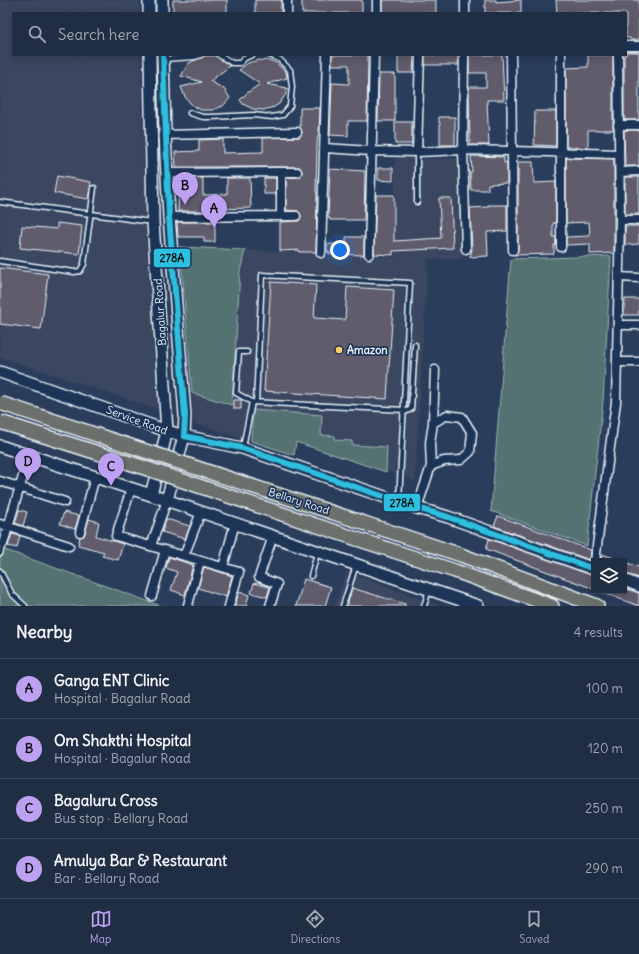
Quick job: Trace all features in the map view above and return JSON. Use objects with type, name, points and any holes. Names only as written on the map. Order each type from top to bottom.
[{"type":"highway","name":"Bellary Road","points":[[0,403],[461,555],[597,606]]},
{"type":"highway","name":"Bellary Road","points":[[0,422],[136,465],[455,571],[552,606]]},
{"type":"main road","points":[[149,0],[149,12]]},
{"type":"main road","points":[[162,0],[162,12]]},
{"type":"main road","name":"Bagalur Road","points":[[150,56],[153,222],[167,431],[151,495]]},
{"type":"main road","name":"Bagalur Road","points":[[163,57],[169,217],[185,415],[184,436],[166,500]]},
{"type":"main road","name":"Service Road","points":[[0,372],[167,431],[242,448],[417,508],[448,517],[591,568]]},
{"type":"main road","points":[[0,446],[236,523],[430,589],[456,602],[478,606]]},
{"type":"main road","points":[[627,581],[639,586]]},
{"type":"street","points":[[287,0],[287,12]]},
{"type":"street","points":[[377,0],[377,12]]},
{"type":"street","points":[[465,0],[465,12]]},
{"type":"street","points":[[627,46],[639,46]]},
{"type":"street","points":[[321,253],[327,56]]},
{"type":"street","points":[[369,254],[374,56]]},
{"type":"street","points":[[417,152],[420,56]]},
{"type":"street","points":[[464,56],[463,150],[466,249]]},
{"type":"street","points":[[511,56],[513,250]]},
{"type":"street","points":[[561,56],[561,247]]},
{"type":"street","points":[[595,558],[616,402],[620,220],[618,56]]},
{"type":"street","points":[[618,125],[639,125]]},
{"type":"street","points":[[165,135],[297,132]]},
{"type":"street","points":[[325,148],[417,152],[463,150],[619,154]]},
{"type":"street","points":[[620,172],[639,171]]},
{"type":"street","points":[[281,172],[281,216]]},
{"type":"street","points":[[167,174],[297,172]]},
{"type":"street","points":[[169,217],[296,216]]},
{"type":"street","points":[[620,220],[639,220]]},
{"type":"street","points":[[619,277],[639,278]]},
{"type":"street","points":[[618,325],[639,325]]},
{"type":"street","points":[[617,362],[639,362]]},
{"type":"street","points":[[417,508],[431,466],[430,443],[433,423],[435,370]]},
{"type":"street","points":[[431,466],[444,461],[461,460],[470,452],[472,433],[462,417],[447,415],[433,423]]},
{"type":"street","points":[[3,544],[4,525],[20,487],[29,456]]},
{"type":"street","points":[[80,532],[95,477]]},
{"type":"street","points":[[0,480],[65,502]]},
{"type":"street","points":[[131,489],[116,536],[239,572],[230,606]]},
{"type":"street","points":[[151,546],[166,500]]},
{"type":"street","points":[[184,556],[201,512]]},
{"type":"street","points":[[222,568],[236,523]]},
{"type":"street","points":[[4,525],[69,546]]},
{"type":"street","points":[[270,606],[277,584],[258,577],[273,536]]},
{"type":"street","points":[[152,596],[165,550]]},
{"type":"street","points":[[188,605],[200,561]]},
{"type":"lane","points":[[163,57],[198,56]]},
{"type":"lane","points":[[222,56],[232,63],[240,62],[250,56]]},
{"type":"lane","points":[[190,113],[211,118],[253,114],[272,117],[283,115],[290,106],[292,86],[290,70],[279,59],[272,56]]},
{"type":"lane","points":[[417,152],[417,202]]},
{"type":"lane","points":[[0,261],[74,272],[80,271],[84,264],[94,188]]},
{"type":"lane","points":[[0,202],[153,222]]},
{"type":"lane","points":[[242,448],[254,402],[262,275],[410,283],[400,502]]},
{"type":"lane","points":[[247,352],[239,352],[236,393],[254,402],[404,412],[412,409],[415,345]]},
{"type":"lane","points":[[0,554],[3,544]]},
{"type":"lane","points":[[311,576],[318,551]]},
{"type":"lane","points":[[342,606],[356,564]]},
{"type":"lane","points":[[0,571],[12,594],[25,606]]},
{"type":"lane","points":[[424,606],[430,589]]},
{"type":"shaded area","points":[[0,0],[139,0],[140,12],[12,12],[12,56],[141,56],[146,240],[159,410],[0,357]]},
{"type":"shaded area","points":[[395,158],[458,159],[463,259],[428,259],[415,481],[296,442],[294,455],[194,423],[180,247],[395,257]]},
{"type":"shaded area","points":[[347,572],[441,606],[335,606]]},
{"type":"green space","points":[[180,247],[245,250],[240,271],[232,405],[192,393]]},
{"type":"green space","points":[[611,256],[603,401],[587,546],[491,511],[511,259]]},
{"type":"green space","points":[[253,410],[322,415],[321,435],[335,436],[335,440],[352,441],[352,445],[387,447],[386,472],[296,442],[294,455],[251,441]]},
{"type":"green space","points":[[0,548],[161,606],[0,606]]},
{"type":"building","points":[[173,0],[227,0],[227,12],[173,12]]},
{"type":"building","points":[[255,0],[281,0],[281,12],[255,12]]},
{"type":"building","points":[[302,0],[362,0],[362,12],[302,12]]},
{"type":"building","points":[[382,0],[436,0],[436,12],[382,12]]},
{"type":"building","points":[[485,0],[496,0],[496,2],[521,0],[521,12],[485,12]]},
{"type":"building","points":[[556,0],[639,0],[639,40],[631,40],[630,38],[627,38],[627,12],[557,12]]},
{"type":"building","points":[[627,52],[639,52],[639,120],[624,120],[624,56],[627,56]]},
{"type":"building","points":[[204,56],[216,56],[230,66],[210,81],[224,89],[230,98],[223,106],[212,110],[201,110],[192,105],[185,97],[181,87],[202,82],[181,76],[189,63]]},
{"type":"building","points":[[332,56],[368,56],[367,121],[348,121],[348,136],[330,135],[332,83],[349,84],[349,65],[332,65]]},
{"type":"building","points":[[398,56],[414,56],[413,73],[398,73]]},
{"type":"building","points":[[425,56],[458,56],[458,65],[425,65]]},
{"type":"building","points":[[469,56],[502,56],[504,100],[487,100],[489,145],[470,145],[469,87],[486,87],[486,73],[469,73]]},
{"type":"building","points":[[588,56],[613,56],[613,130],[588,130],[588,148],[566,147],[566,68],[588,67]]},
{"type":"building","points":[[259,60],[276,63],[286,72],[287,78],[267,84],[287,88],[286,94],[279,104],[263,110],[253,109],[243,104],[240,100],[260,84],[239,70],[248,63]]},
{"type":"building","points":[[379,74],[395,74],[395,121],[378,121]]},
{"type":"building","points":[[300,108],[320,108],[319,135],[317,144],[316,252],[299,252],[299,250],[280,251],[280,222],[299,221],[301,216],[298,211],[286,210],[286,178],[300,177],[302,172],[300,167],[176,167],[175,152],[199,151],[199,140],[223,139],[223,153],[263,152],[263,138],[300,137],[302,132],[300,128]]},
{"type":"building","points":[[535,111],[556,111],[556,146],[534,145]]},
{"type":"building","points":[[439,117],[455,117],[455,145],[440,145]]},
{"type":"building","points":[[395,122],[412,122],[412,144],[395,144]]},
{"type":"building","points":[[624,130],[639,130],[639,166],[625,166]]},
{"type":"building","points":[[471,156],[504,157],[504,163],[507,162],[507,183],[488,184],[488,190],[471,190]]},
{"type":"building","points":[[566,158],[614,159],[614,253],[590,254],[590,244],[566,245],[566,237],[590,236],[589,222],[566,223]]},
{"type":"building","points":[[518,162],[533,162],[534,183],[556,182],[556,223],[553,223],[553,237],[556,237],[554,254],[515,255],[518,250]]},
{"type":"building","points":[[378,168],[393,168],[393,181],[378,180]]},
{"type":"building","points":[[330,169],[365,171],[364,220],[330,220],[330,218],[328,218]]},
{"type":"building","points":[[57,176],[91,182],[88,199],[54,193]]},
{"type":"building","points":[[625,177],[639,177],[639,214],[625,214]]},
{"type":"building","points":[[179,178],[203,178],[203,195],[227,194],[227,178],[250,178],[251,208],[215,209],[215,211],[178,211]]},
{"type":"building","points":[[264,178],[276,178],[276,194],[264,194]]},
{"type":"building","points":[[376,195],[394,195],[394,241],[441,238],[439,198],[451,198],[453,248],[393,251],[393,255],[374,254]]},
{"type":"building","points":[[488,205],[507,205],[507,231],[487,232],[488,256],[470,257],[472,249],[470,208],[488,207]]},
{"type":"building","points":[[177,222],[215,222],[215,242],[204,242],[204,237],[178,237]]},
{"type":"building","points":[[57,223],[82,226],[79,254],[20,248],[22,226],[57,229]]},
{"type":"building","points":[[625,226],[639,226],[639,244],[625,245]]},
{"type":"building","points":[[346,237],[364,237],[364,255],[329,254],[329,252],[327,252],[327,244],[346,245]]},
{"type":"building","points":[[0,268],[48,274],[41,329],[0,324]]},
{"type":"building","points":[[271,282],[316,285],[314,318],[345,320],[347,287],[394,290],[387,399],[264,391]]},
{"type":"building","points":[[625,299],[639,299],[639,315],[624,315]]},
{"type":"building","points":[[234,400],[241,400],[241,409],[234,409]]},
{"type":"building","points":[[19,510],[27,512],[23,526],[15,523]]},
{"type":"building","points":[[64,512],[79,516],[75,529],[60,524]]},
{"type":"building","points":[[498,516],[591,550],[590,560],[494,526]]},
{"type":"building","points":[[89,519],[99,522],[96,536],[123,544],[118,560],[102,556],[104,552],[78,545],[80,537],[84,536]]},
{"type":"building","points":[[166,519],[190,526],[185,539],[162,532]]},
{"type":"building","points":[[12,534],[20,536],[17,548],[8,546]]},
{"type":"building","points":[[489,539],[591,575],[591,588],[486,549]]},
{"type":"building","points":[[602,554],[614,558],[601,558]]},
{"type":"building","points":[[169,557],[193,565],[185,595],[171,590],[177,572],[166,568]]},
{"type":"building","points":[[627,563],[639,567],[639,578],[627,574]]},
{"type":"building","points":[[204,567],[232,576],[226,597],[198,588]]},
{"type":"building","points":[[304,579],[331,587],[325,606],[296,606]]},
{"type":"building","points":[[254,583],[270,587],[267,597],[251,593]]},
{"type":"building","points":[[352,588],[405,604],[405,606],[347,606]]},
{"type":"building","points":[[627,589],[639,593],[639,606],[606,594],[627,594]]},
{"type":"building","points":[[239,592],[249,595],[246,606],[235,606]]},
{"type":"transit line","name":"278A","points":[[163,56],[169,217],[185,415],[184,436],[242,448],[417,508],[448,517],[591,568]]},
{"type":"place","name":"Om Shakthi Hospital","points":[[185,205]]},
{"type":"place","name":"Ganga ENT Clinic","points":[[214,228]]},
{"type":"place","name":"Amazon","points":[[339,350]]},
{"type":"place","name":"Amulya Bar & Restaurant","points":[[28,481]]},
{"type":"place","name":"Bagaluru Cross","points":[[111,486]]}]
